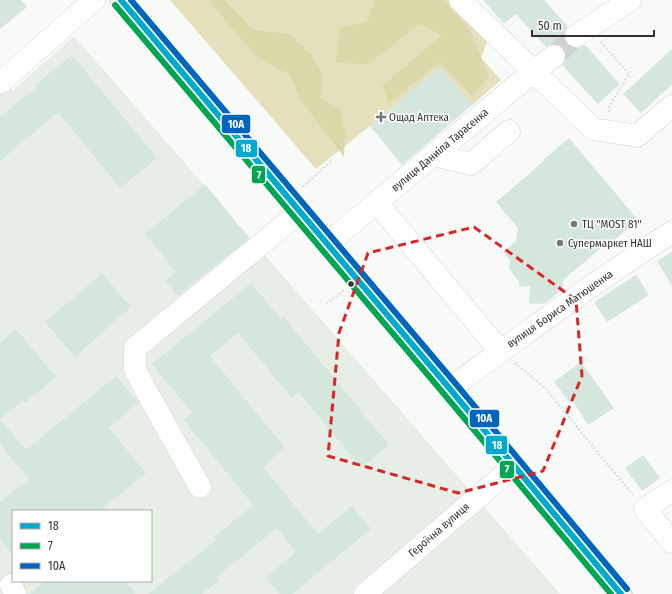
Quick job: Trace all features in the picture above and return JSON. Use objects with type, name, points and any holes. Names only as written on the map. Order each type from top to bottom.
[{"type":"main road","points":[[121,0],[621,594]]},
{"type":"street","points":[[0,82],[94,0]]},
{"type":"street","points":[[460,0],[592,129],[637,136],[672,106]]},
{"type":"street","points":[[583,32],[603,7],[630,0]]},
{"type":"street","name":"вулиця Даниіла Тарасенка","points":[[327,244],[534,71],[554,56]]},
{"type":"street","points":[[434,155],[471,164],[509,131]]},
{"type":"street","points":[[377,203],[500,351]]},
{"type":"street","points":[[200,487],[135,369],[135,348],[294,206]]},
{"type":"street","name":"вулиця Бориса Матюшенка","points":[[450,389],[500,351],[672,232]]},
{"type":"street","name":"Героїчна вулиця","points":[[365,594],[514,466]]},
{"type":"street","points":[[672,491],[645,509],[672,542]]},
{"type":"path","points":[[583,32],[629,74],[610,107],[609,132]]},
{"type":"path","points":[[294,206],[332,160]]},
{"type":"path","points":[[500,351],[545,388],[645,509]]},
{"type":"highlighted area","points":[[474,227],[576,300],[582,376],[543,471],[458,493],[328,456],[339,333],[368,253]]},
{"type":"shaded area","points":[[170,0],[448,0],[487,42],[481,58],[501,80],[472,105],[440,67],[316,169]]},
{"type":"shaded area","points":[[208,0],[225,0],[254,30],[289,34],[312,55],[323,75],[321,98],[341,111],[345,133],[344,157],[301,101],[290,75],[258,58]]},
{"type":"shaded area","points":[[374,0],[443,0],[469,29],[489,76],[472,96],[440,62],[389,103],[382,86],[442,35],[419,24],[369,64],[336,63],[339,28],[367,22]]},
{"type":"shaded area","points":[[74,36],[560,594],[0,594],[0,76],[12,91]]},
{"type":"building","points":[[0,0],[21,0],[27,7],[0,29]]},
{"type":"building","points":[[483,0],[544,0],[568,27],[564,36],[566,43],[570,47],[576,48],[585,45],[620,84],[598,104],[562,65],[566,61],[564,48],[553,44],[546,47],[516,14],[504,24]]},
{"type":"building","points":[[672,49],[672,84],[641,113],[623,94]]},
{"type":"building","points":[[72,55],[157,158],[120,188],[58,112],[0,161],[0,117],[37,87],[35,85]]},
{"type":"building","points":[[440,67],[472,105],[402,165],[370,126]]},
{"type":"building","name":"ТЦ \"MOST 81\"","points":[[569,138],[638,220],[613,241],[612,239],[563,280],[563,288],[546,303],[529,303],[530,287],[519,286],[519,282],[509,269],[510,260],[503,252],[516,241],[518,228],[496,202]]},
{"type":"building","points":[[205,184],[249,238],[178,296],[165,281],[176,272],[145,234]]},
{"type":"building","points":[[672,252],[672,286],[657,261]]},
{"type":"building","points":[[102,273],[131,307],[75,357],[45,322]]},
{"type":"building","points":[[636,275],[649,295],[607,322],[594,302]]},
{"type":"building","points":[[251,283],[281,319],[284,317],[389,445],[361,468],[299,392],[291,397],[238,333],[210,356],[285,448],[263,467],[318,534],[352,506],[371,529],[292,594],[280,594],[266,577],[296,552],[277,528],[217,577],[219,581],[202,594],[148,594],[216,540],[214,537],[253,505],[184,420],[192,413],[152,364]]},
{"type":"building","points":[[16,329],[56,377],[25,403],[23,400],[0,419],[0,343]]},
{"type":"building","points":[[581,362],[614,408],[588,425],[573,401],[570,403],[554,382]]},
{"type":"building","points":[[116,376],[138,403],[109,428],[146,473],[101,510],[12,510],[12,554],[0,539],[0,502],[29,479],[0,444],[0,419],[26,450]]},
{"type":"building","points":[[643,455],[660,478],[642,491],[625,468]]},
{"type":"building","points":[[44,582],[126,582],[136,594],[30,594]]},
{"type":"tunnel","points":[[554,56],[576,36]]},
{"type":"transit line","name":"18","points":[[121,0],[621,594]]},
{"type":"transit line","name":"10А","points":[[131,0],[456,384],[627,589]]},
{"type":"transit line","name":"7","points":[[115,5],[611,594]]},
{"type":"place","name":"Ощад Аптека","points":[[381,117]]},
{"type":"place","name":"ТЦ \"MOST 81\"","points":[[574,224]]},
{"type":"place","name":"Супермаркет НАШ","points":[[560,243]]}]
